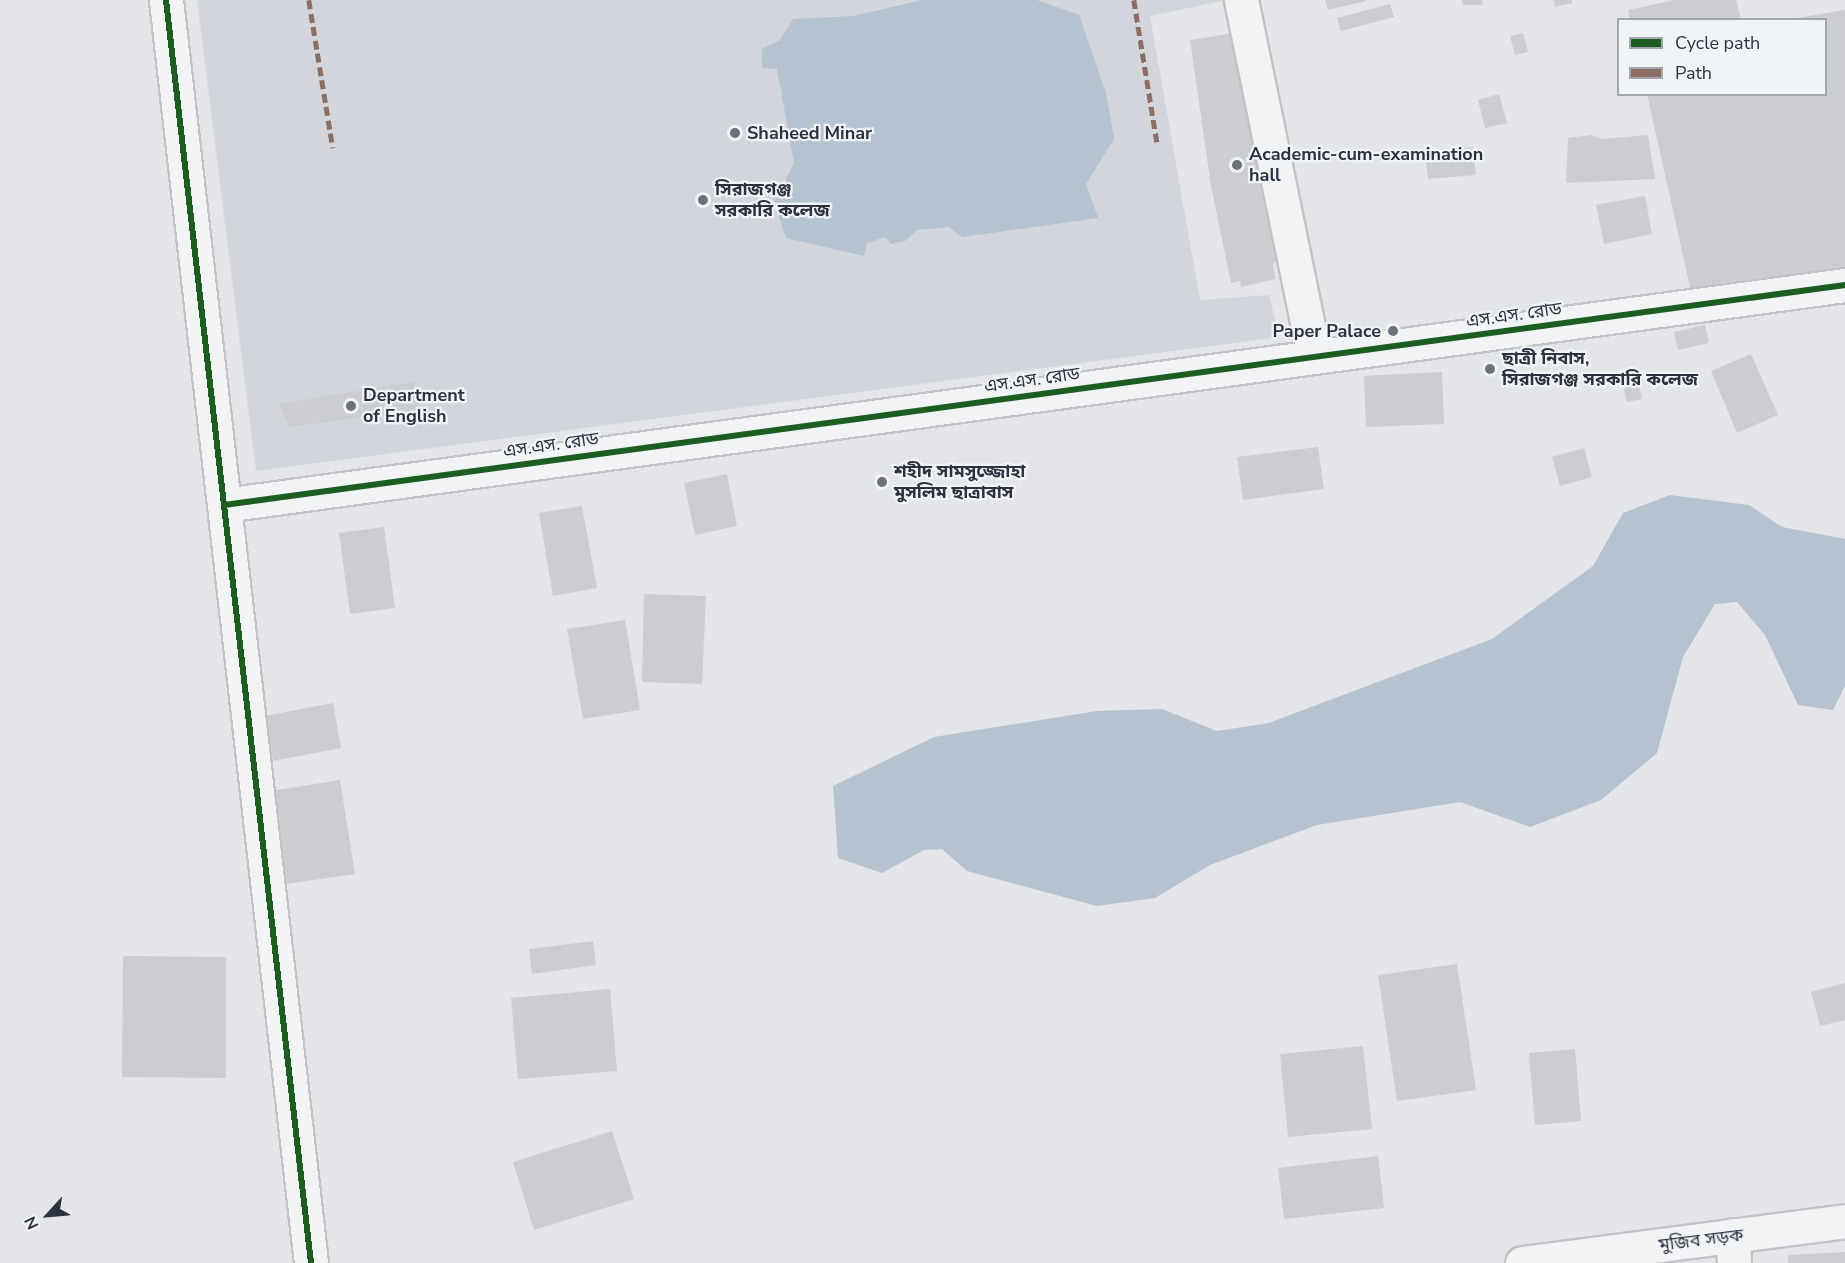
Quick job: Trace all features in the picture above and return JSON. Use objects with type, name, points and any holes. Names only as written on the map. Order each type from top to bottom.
[{"type":"street","points":[[166,0],[311,1263]]},
{"type":"street","points":[[1241,0],[1314,357]]},
{"type":"street","name":"এস.এস. রোড","points":[[224,505],[1845,285]]},
{"type":"street","name":"মুজিব সড়ক","points":[[1522,1263],[1734,1249],[1845,1221]]},
{"type":"shaded area","name":"সিরাজগঞ্জ সরকারি কলেজ","points":[[197,0],[1227,0],[1150,16],[1200,300],[1269,295],[1279,337],[256,471]]},
{"type":"water","points":[[922,0],[1037,0],[1079,15],[1106,93],[1114,139],[1086,184],[1098,218],[962,237],[949,227],[917,230],[905,241],[891,244],[885,237],[867,243],[864,256],[786,238],[774,202],[794,163],[777,69],[762,68],[762,49],[780,40],[793,19],[854,16]]},
{"type":"water","points":[[1670,495],[1749,505],[1782,527],[1845,539],[1845,686],[1833,710],[1798,705],[1765,635],[1737,602],[1715,604],[1683,657],[1657,753],[1601,800],[1530,827],[1460,802],[1317,825],[1210,865],[1155,898],[1097,906],[967,871],[942,849],[924,850],[882,873],[838,858],[833,786],[934,737],[1097,711],[1162,709],[1217,731],[1269,723],[1492,639],[1593,566],[1623,513]]},
{"type":"building","points":[[1325,0],[1366,0],[1366,1],[1328,10]]},
{"type":"building","points":[[1462,0],[1482,0],[1483,5],[1463,5]]},
{"type":"building","points":[[1554,0],[1572,0],[1572,3],[1555,7]]},
{"type":"building","points":[[1675,0],[1736,0],[1740,18],[1630,18],[1628,10]]},
{"type":"building","points":[[1390,4],[1394,17],[1341,31],[1337,18]]},
{"type":"building","points":[[1845,10],[1845,276],[1694,305],[1647,96],[1827,96],[1827,18],[1797,18]]},
{"type":"building","name":"Academic-cum-examination hall","points":[[1234,33],[1283,260],[1273,263],[1275,279],[1241,287],[1240,281],[1231,283],[1211,186],[1190,40]]},
{"type":"building","points":[[1523,33],[1528,52],[1515,55],[1510,36]]},
{"type":"building","points":[[1499,94],[1507,123],[1485,128],[1478,100]]},
{"type":"building","points":[[1591,135],[1603,139],[1648,135],[1655,179],[1566,183],[1568,138]]},
{"type":"building","points":[[1473,147],[1476,175],[1428,179],[1425,151]]},
{"type":"building","points":[[1645,196],[1652,234],[1604,244],[1596,205]]},
{"type":"building","points":[[1705,325],[1709,343],[1678,350],[1674,332]]},
{"type":"building","points":[[1751,354],[1778,415],[1737,433],[1711,371]]},
{"type":"building","points":[[1636,369],[1642,399],[1627,402],[1620,372]]},
{"type":"building","points":[[1442,372],[1444,424],[1366,427],[1364,376]]},
{"type":"building","name":"Department of English","points":[[413,382],[423,409],[290,427],[279,404]]},
{"type":"building","points":[[1318,447],[1324,489],[1243,500],[1237,457]]},
{"type":"building","points":[[1584,448],[1592,477],[1560,486],[1552,457]]},
{"type":"building","points":[[727,474],[737,526],[695,535],[684,483]]},
{"type":"building","points":[[582,506],[597,588],[553,596],[539,513]]},
{"type":"building","points":[[384,527],[395,608],[350,614],[339,533]]},
{"type":"building","points":[[644,594],[706,596],[702,684],[642,682]]},
{"type":"building","points":[[625,620],[640,710],[583,719],[567,629]]},
{"type":"building","points":[[333,703],[341,748],[273,761],[265,716]]},
{"type":"building","points":[[340,780],[355,874],[285,884],[271,791]]},
{"type":"building","points":[[593,941],[596,965],[532,974],[529,949]]},
{"type":"building","points":[[123,956],[226,957],[226,1078],[122,1077]]},
{"type":"building","points":[[1457,964],[1476,1090],[1397,1101],[1378,975]]},
{"type":"building","points":[[1845,983],[1845,1020],[1820,1026],[1811,992]]},
{"type":"building","points":[[610,989],[617,1071],[518,1079],[511,998]]},
{"type":"building","points":[[1363,1046],[1372,1129],[1288,1137],[1280,1054]]},
{"type":"building","points":[[1575,1049],[1581,1121],[1535,1125],[1529,1053]]},
{"type":"building","points":[[612,1131],[634,1199],[534,1230],[513,1162]]},
{"type":"building","points":[[1378,1156],[1384,1208],[1284,1219],[1278,1168]]},
{"type":"building","points":[[1845,1252],[1845,1263],[1788,1263],[1788,1255]]},
{"type":"marked path","points":[[309,0],[333,148]]},
{"type":"marked path","points":[[1134,0],[1157,142]]},
{"type":"cycle path","points":[[166,0],[311,1263]]},
{"type":"cycle path","points":[[224,505],[1845,285]]},
{"type":"place","name":"Shaheed Minar","points":[[735,133]]},
{"type":"place","name":"Academic-cum-examination hall","points":[[1237,165]]},
{"type":"place","name":"সিরাজগঞ্জ সরকারি কলেজ","points":[[703,200]]},
{"type":"place","name":"Paper Palace","points":[[1393,331]]},
{"type":"place","name":"ছাত্রী নিবাস, সিরাজগঞ্জ সরকারি কলেজ","points":[[1490,369]]},
{"type":"place","name":"Department of English","points":[[351,406]]},
{"type":"place","name":"শহীদ সামসুজ্জোহা মুসলিম ছাত্রাবাস","points":[[882,482]]}]
